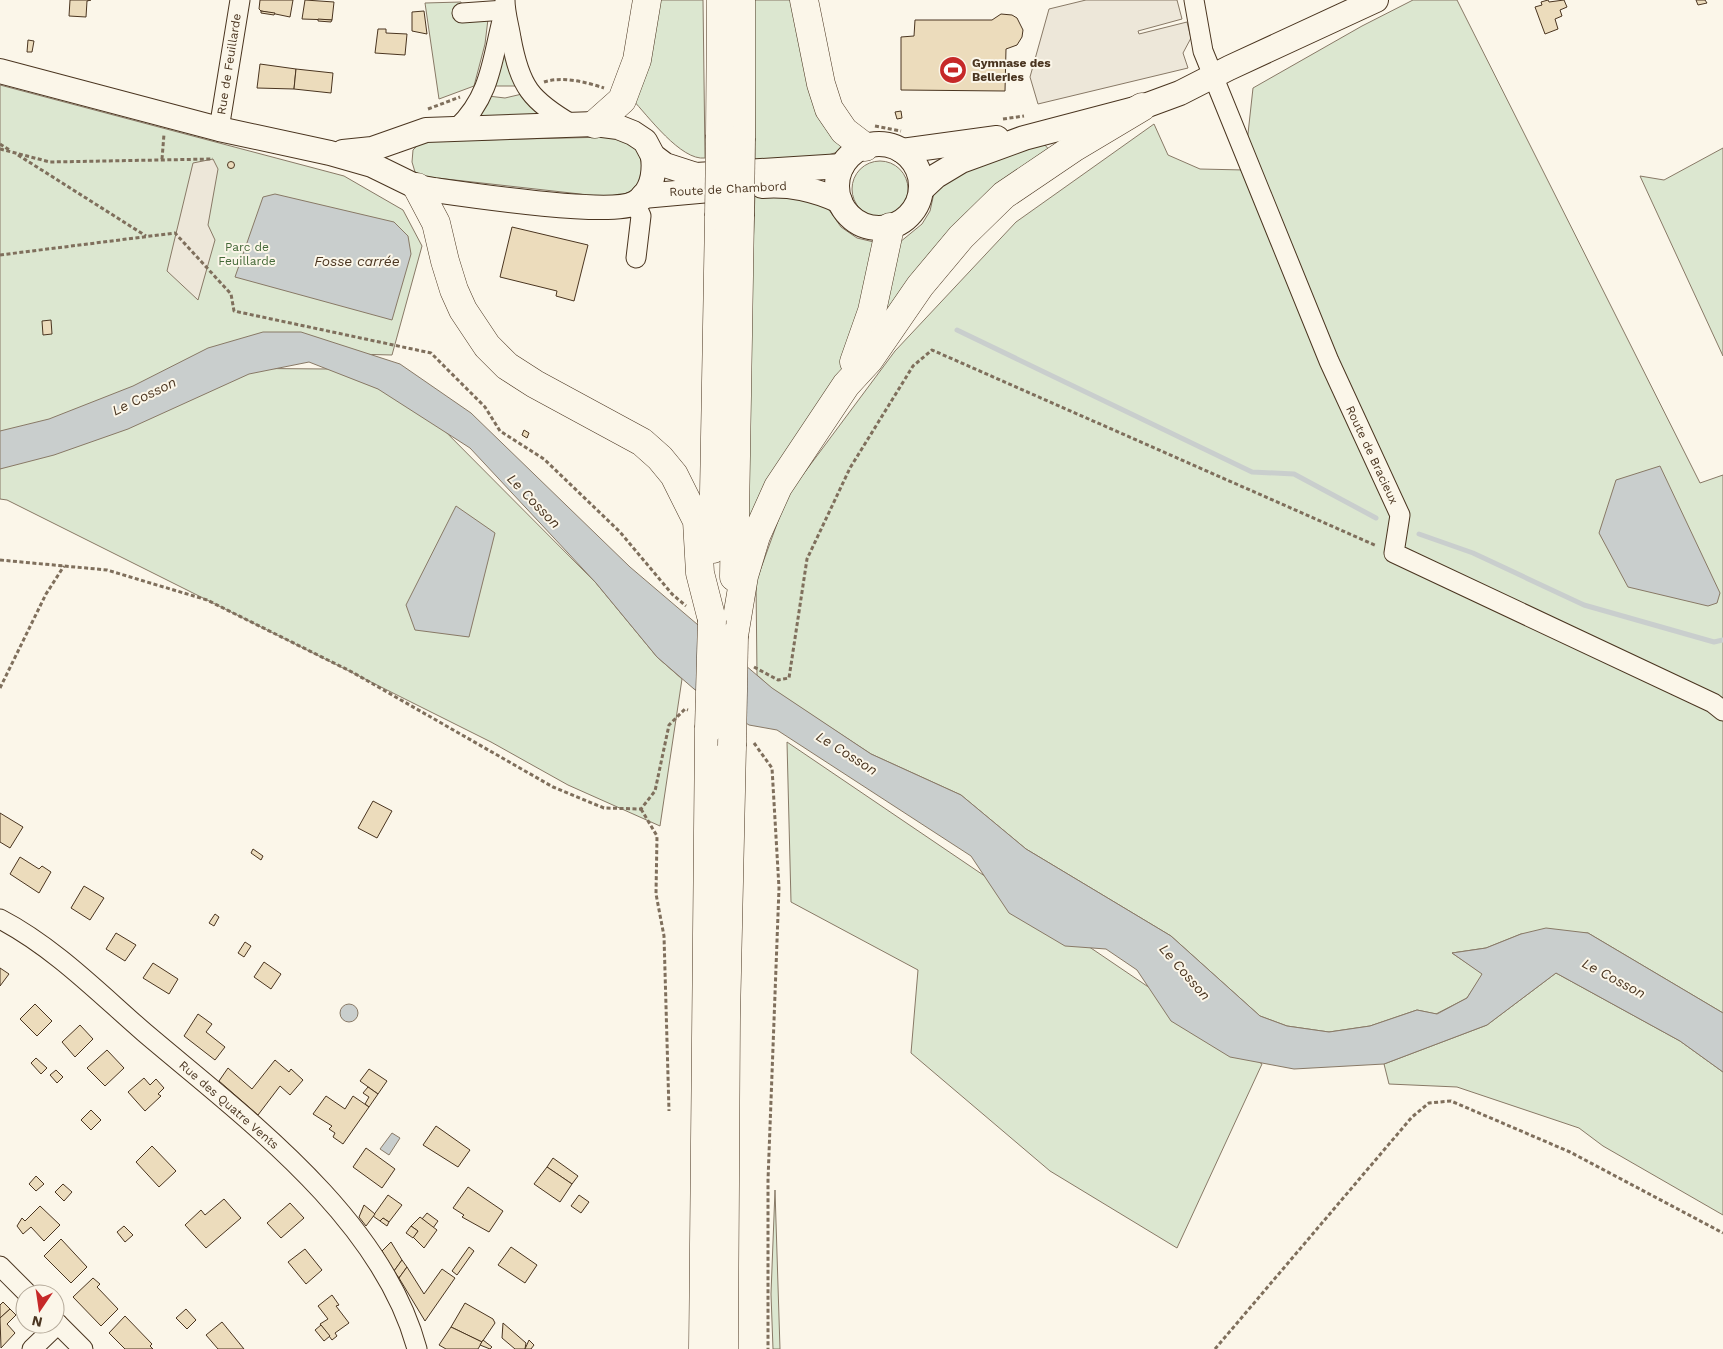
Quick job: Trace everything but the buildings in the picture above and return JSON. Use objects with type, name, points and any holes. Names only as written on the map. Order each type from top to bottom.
[{"type":"highway","points":[[584,124],[622,100],[637,60],[647,0]]},
{"type":"highway","points":[[721,0],[731,136]]},
{"type":"highway","points":[[703,1349],[701,721],[712,620],[731,136],[741,0]]},
{"type":"highway","points":[[804,0],[821,84],[829,109],[855,139]]},
{"type":"highway","points":[[734,636],[744,576],[766,510],[778,487],[846,385],[869,360],[920,286],[961,237],[1004,195],[1075,147],[1142,107]]},
{"type":"highway","points":[[410,183],[436,223],[454,290],[463,310],[487,346],[507,366],[534,384],[642,442],[660,458],[674,475],[697,521],[700,573],[712,620]]},
{"type":"highway","points":[[724,1349],[726,1018],[739,742],[734,636],[729,216]]},
{"type":"highway","points":[[846,385],[872,311],[890,227]]},
{"type":"main road","points":[[906,142],[917,168],[921,190],[918,203],[911,214],[902,222],[890,227],[877,228],[860,223],[845,212],[837,189],[842,166],[852,154],[855,139],[891,146],[906,142],[982,139],[1024,127],[1142,107],[1180,93],[1376,0]]},
{"type":"main road","points":[[0,71],[219,129],[330,152],[372,165],[410,183]]},
{"type":"main road","points":[[330,152],[372,149],[426,130],[584,124],[618,127],[633,133],[645,141],[653,156],[655,170],[649,188],[639,199]]},
{"type":"main road","points":[[921,190],[936,176],[1024,127]]},
{"type":"main road","points":[[405,138],[399,148],[397,161],[410,183]]},
{"type":"main road","points":[[653,156],[679,171],[696,175],[842,166]]},
{"type":"main road","name":"Route de Chambord","points":[[410,183],[488,197],[588,206],[623,206],[639,199],[785,184],[822,193],[840,201]]},
{"type":"street","name":"Rue de Feuillarde","points":[[219,129],[240,0]]},
{"type":"street","points":[[1194,0],[1203,51],[1214,77]]},
{"type":"street","points":[[462,13],[505,5]]},
{"type":"street","points":[[505,5],[514,56],[526,88],[554,114],[584,124]]},
{"type":"street","points":[[457,128],[472,114],[483,92],[505,5]]},
{"type":"street","name":"Route de Bracieux","points":[[1214,77],[1329,361],[1400,515],[1394,553],[1649,671],[1713,703],[1723,710]]},
{"type":"street","points":[[636,258],[641,216],[639,199]]},
{"type":"street","name":"Rue des Quatre Vents","points":[[0,919],[58,958],[262,1133],[315,1184],[360,1238],[386,1275],[402,1305],[414,1343]]},
{"type":"street","points":[[0,1266],[18,1284]]},
{"type":"street","points":[[65,1331],[83,1349]]},
{"type":"street","points":[[32,1349],[45,1334]]},
{"type":"path","points":[[526,88],[549,81],[589,83],[606,88],[622,100]]},
{"type":"path","points":[[418,112],[475,92],[483,92]]},
{"type":"path","points":[[996,120],[1024,127]]},
{"type":"path","points":[[855,139],[852,125],[906,142]]},
{"type":"path","points":[[162,159],[164,128]]},
{"type":"path","points":[[0,144],[147,236]]},
{"type":"path","points":[[0,149],[50,162],[213,159]]},
{"type":"path","points":[[0,560],[108,570],[206,600],[352,672],[553,787],[604,808],[641,809]]},
{"type":"path","points":[[0,688],[46,594],[64,566]]},
{"type":"path","points":[[641,809],[655,791],[669,725],[685,709],[701,721]]},
{"type":"path","points":[[739,742],[754,742],[772,768],[779,888],[768,1180],[768,1349]]},
{"type":"path","points":[[641,809],[657,836],[656,894],[664,936],[669,1112]]},
{"type":"path","points":[[1215,1349],[1412,1117],[1429,1103],[1451,1101],[1570,1152],[1723,1233]]},
{"type":"green space","points":[[654,0],[703,0],[705,158],[696,157],[676,145],[632,99]]},
{"type":"green space","points":[[754,0],[794,0],[849,145],[840,151],[804,160],[755,162]]},
{"type":"green space","points":[[1413,0],[1457,0],[1700,483],[1723,475],[1723,1013],[1588,933],[1521,934],[1486,948],[1452,953],[1483,974],[1467,998],[1436,1014],[1417,1010],[1370,1026],[1329,1032],[1287,1026],[1260,1016],[1171,936],[1026,849],[961,795],[871,754],[772,689],[757,675],[756,582],[787,496],[895,351],[1016,222],[1154,124],[1168,155],[1200,169],[1244,170],[1253,88],[1362,26]]},
{"type":"green space","points":[[461,2],[463,21],[488,19],[485,44],[474,86],[439,99],[425,3]]},
{"type":"green space","points":[[504,44],[517,86],[492,86]]},
{"type":"green space","name":"Parc de Feuillarde","points":[[0,85],[344,176],[403,210],[422,246],[392,355],[273,352],[200,368],[330,369],[419,405],[596,583],[657,657],[682,679],[660,826],[568,785],[491,742],[7,500],[0,499]]},
{"type":"green space","points":[[522,94],[541,115],[477,116],[488,96],[505,98]]},
{"type":"green space","points":[[610,137],[624,139],[632,144],[639,156],[642,170],[641,177],[634,189],[625,194],[607,197],[428,177],[415,172],[412,162],[413,150],[420,143],[434,141]]},
{"type":"green space","points":[[1044,144],[1052,153],[874,338],[894,247],[922,224],[930,211],[934,193],[957,172]]},
{"type":"green space","points":[[1723,148],[1723,356],[1640,176],[1664,180]]},
{"type":"green space","points":[[874,161],[886,161],[896,165],[904,173],[908,189],[904,205],[896,213],[886,217],[874,217],[864,213],[856,205],[852,195],[852,183],[856,173],[864,165]]},
{"type":"green space","points":[[755,192],[800,193],[827,207],[841,227],[857,238],[878,243],[845,363],[827,401],[743,539]]},
{"type":"green space","points":[[787,742],[1262,1064],[1177,1248],[1050,1171],[911,1053],[918,970],[791,902]]},
{"type":"green space","points":[[1556,973],[1680,1041],[1723,1072],[1723,1215],[1603,1146],[1579,1128],[1457,1087],[1389,1084],[1384,1064],[1487,1025]]},
{"type":"green space","points":[[775,1190],[780,1349],[773,1349],[771,1294]]},
{"type":"shaded area","points":[[1086,0],[1177,0],[1182,19],[1138,31],[1139,34],[1187,22],[1191,38],[1183,53],[1188,68],[1038,104],[1030,77],[1049,9]]},
{"type":"shaded area","points":[[213,159],[218,169],[208,225],[215,240],[198,300],[167,271],[193,163]]},
{"type":"water","name":"Fosse carrée","points":[[275,194],[394,222],[408,236],[411,254],[392,320],[235,277],[263,197]]},
{"type":"water","name":"Le Cosson","points":[[263,332],[301,332],[400,364],[471,413],[630,567],[772,688],[871,754],[961,795],[1026,849],[1171,936],[1260,1016],[1287,1026],[1329,1032],[1370,1026],[1417,1010],[1437,1014],[1467,998],[1482,974],[1452,953],[1486,948],[1521,934],[1546,928],[1588,933],[1723,1013],[1723,1072],[1680,1041],[1556,973],[1487,1025],[1384,1064],[1294,1069],[1230,1057],[1171,1021],[1137,970],[1106,949],[1065,946],[1009,913],[971,856],[777,730],[749,725],[694,689],[657,657],[596,583],[470,448],[378,389],[309,362],[249,374],[128,429],[54,455],[0,469],[0,431],[49,419],[133,386],[208,348]]},
{"type":"water","points":[[1660,466],[1720,593],[1717,603],[1708,606],[1628,587],[1599,533],[1616,480]]},
{"type":"water","points":[[456,506],[495,533],[469,637],[415,630],[406,605]]},
{"type":"water","points":[[345,1004],[353,1004],[358,1009],[356,1020],[345,1022],[340,1017],[340,1009]]},
{"type":"water","points":[[392,1133],[400,1138],[389,1155],[380,1149]]},
{"type":"waterway","points":[[957,330],[1252,472],[1294,474],[1376,518]]},
{"type":"waterway","points":[[1419,534],[1473,553],[1584,605],[1714,642],[1723,640]]},
{"type":"place","name":"Gymnase des Belleries","points":[[953,70]]}]
